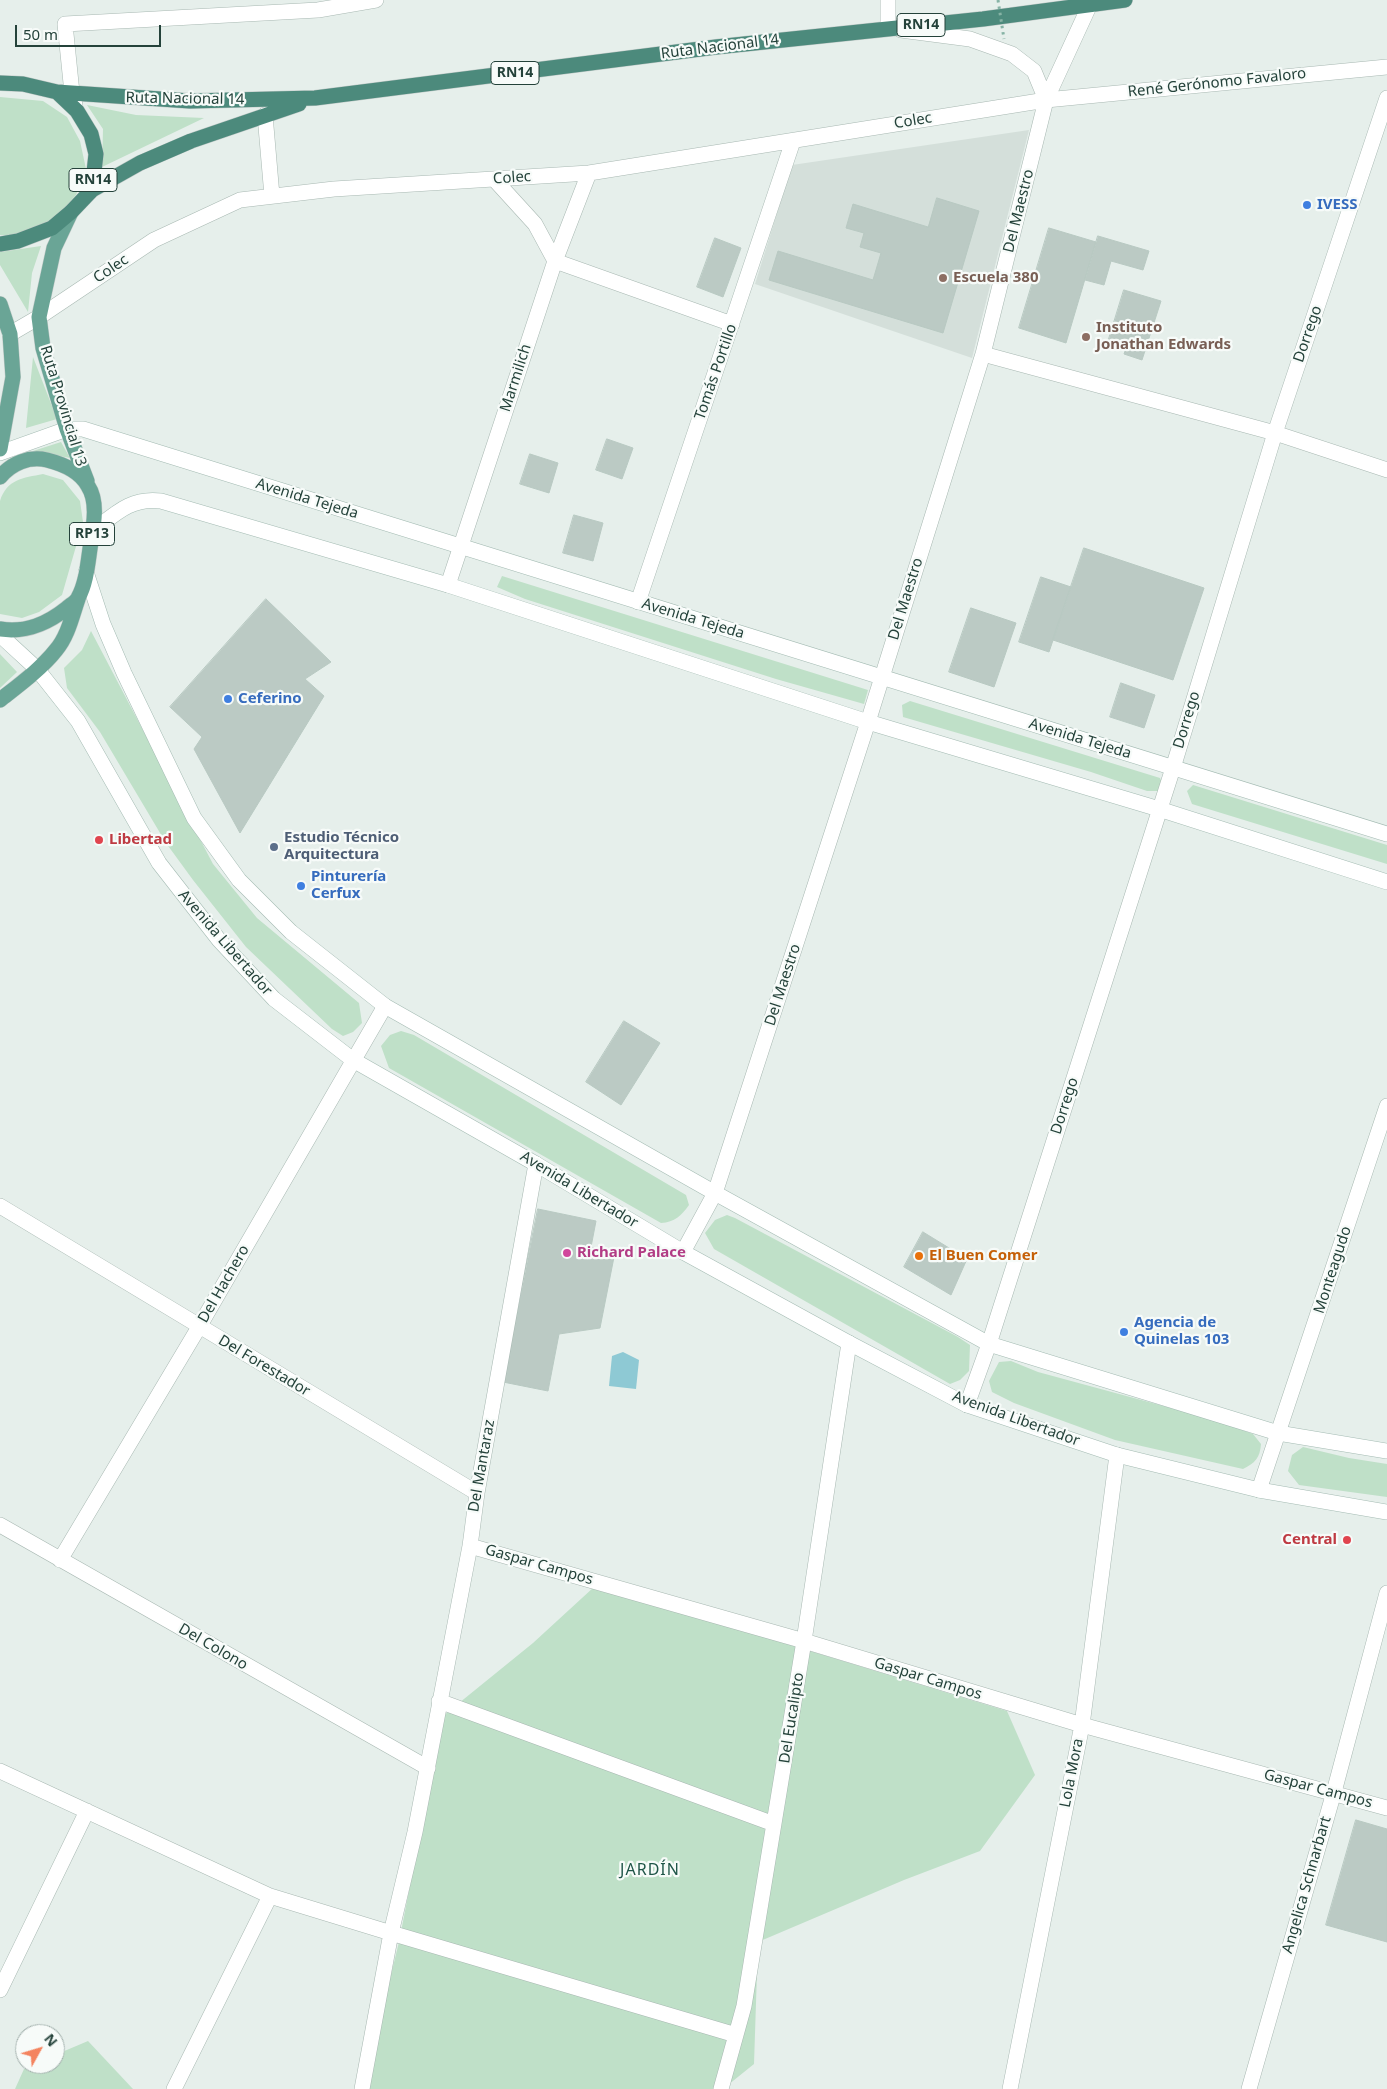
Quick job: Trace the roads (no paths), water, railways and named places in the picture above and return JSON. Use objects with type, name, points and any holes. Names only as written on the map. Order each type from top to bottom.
[{"type":"highway","name":"Ruta Nacional 14","points":[[0,83],[23,84],[57,92],[190,101],[314,98],[716,47],[983,19],[1091,2],[1125,0]]},
{"type":"highway","name":"RN14","points":[[57,92],[77,111],[90,134],[96,154],[92,190]]},
{"type":"highway","name":"Ruta Nacional 14","points":[[0,244],[18,241],[52,228],[92,190],[140,163],[182,144],[314,98]]},
{"type":"main road","name":"Ruta Provincial 13","points":[[71,212],[54,248],[39,317],[43,348],[67,429],[88,485]]},
{"type":"main road","points":[[0,304],[10,334],[13,377],[0,449]]},
{"type":"main road","points":[[0,477],[9,466],[36,457],[60,463],[76,472],[88,485]]},
{"type":"main road","name":"RP13","points":[[0,700],[57,650],[66,633],[86,572],[93,531],[94,499],[88,485]]},
{"type":"main road","points":[[0,629],[13,631],[32,628],[53,620],[78,599]]},
{"type":"street","points":[[77,111],[72,93],[65,24],[376,0]]},
{"type":"street","points":[[888,0],[890,28],[970,39],[1012,54],[1034,71],[1046,100]]},
{"type":"street","name":"Del Maestro","points":[[683,1252],[715,1193],[882,678],[983,354],[1046,100],[1091,2]]},
{"type":"street","name":"René Gerónomo Favaloro","points":[[1046,100],[1387,67]]},
{"type":"street","name":"Dorrego","points":[[967,1405],[989,1344],[1173,768],[1274,433],[1382,127],[1387,98]]},
{"type":"street","name":"Colec","points":[[10,334],[39,317],[154,240],[240,200],[334,189],[589,173],[1046,100]]},
{"type":"street","points":[[265,115],[272,196]]},
{"type":"street","name":"Tomás Portillo","points":[[638,602],[793,141]]},
{"type":"street","name":"Marmilich","points":[[448,586],[555,261],[589,173]]},
{"type":"street","points":[[494,179],[535,224],[555,261],[732,324]]},
{"type":"street","points":[[983,354],[1274,433],[1387,470]]},
{"type":"street","name":"Avenida Tejeda","points":[[0,454],[67,429],[83,429],[1387,834]]},
{"type":"street","points":[[93,531],[124,506],[148,499],[161,501],[448,586],[868,722],[1160,809],[1387,882]]},
{"type":"street","points":[[86,572],[103,624],[124,673],[194,818],[239,880],[284,926],[385,1006],[715,1193],[989,1344],[1278,1433],[1387,1451]]},
{"type":"street","name":"Avenida Libertador","points":[[0,635],[37,669],[78,721],[159,864],[219,940],[274,999],[353,1060],[536,1164],[683,1252],[849,1344],[967,1405],[1117,1455],[1259,1490],[1387,1512]]},
{"type":"street","name":"Del Hachero","points":[[60,1560],[199,1327],[385,1006]]},
{"type":"street","name":"Monteagudo","points":[[1259,1490],[1387,1106]]},
{"type":"street","name":"Del Mantaraz","points":[[362,2089],[391,1933],[416,1832],[439,1701],[470,1546],[476,1493],[536,1164]]},
{"type":"street","name":"Del Forestador","points":[[0,1206],[476,1493]]},
{"type":"street","name":"Del Eucalipto","points":[[721,2089],[744,2006],[804,1641],[849,1344]]},
{"type":"street","name":"Lola Mora","points":[[1010,2089],[1082,1725],[1117,1455]]},
{"type":"street","name":"Del Colono","points":[[0,1525],[428,1768]]},
{"type":"street","name":"Gaspar Campos","points":[[470,1546],[804,1641],[1082,1725],[1334,1792],[1387,1808]]},
{"type":"street","name":"Angelica Schnarbart","points":[[1248,2089],[1334,1792],[1387,1593]]},
{"type":"street","points":[[439,1701],[774,1824]]},
{"type":"street","points":[[0,1771],[270,1896],[736,2035]]},
{"type":"street","points":[[0,1990],[87,1811]]},
{"type":"street","points":[[174,2089],[270,1896]]},
{"type":"water","points":[[623,1352],[639,1360],[636,1389],[609,1386],[612,1356]]},
{"type":"place","name":"IVESS","points":[[1307,205]]},
{"type":"place","name":"Escuela 380","points":[[943,278]]},
{"type":"place","name":"Instituto Jonathan Edwards","points":[[1086,337]]},
{"type":"place","name":"Ceferino","points":[[228,699]]},
{"type":"place","name":"Libertad","points":[[99,840]]},
{"type":"place","name":"Estudio Técnico Arquitectura","points":[[274,847]]},
{"type":"place","name":"Pinturería Cerfux","points":[[301,886]]},
{"type":"place","name":"Richard Palace","points":[[567,1253]]},
{"type":"place","name":"El Buen Comer","points":[[919,1256]]},
{"type":"place","name":"Agencia de Quinelas 103","points":[[1124,1332]]},
{"type":"place","name":"Central","points":[[1347,1540]]},
{"type":"district","name":"JARDÍN","points":[[650,1870]]}]
